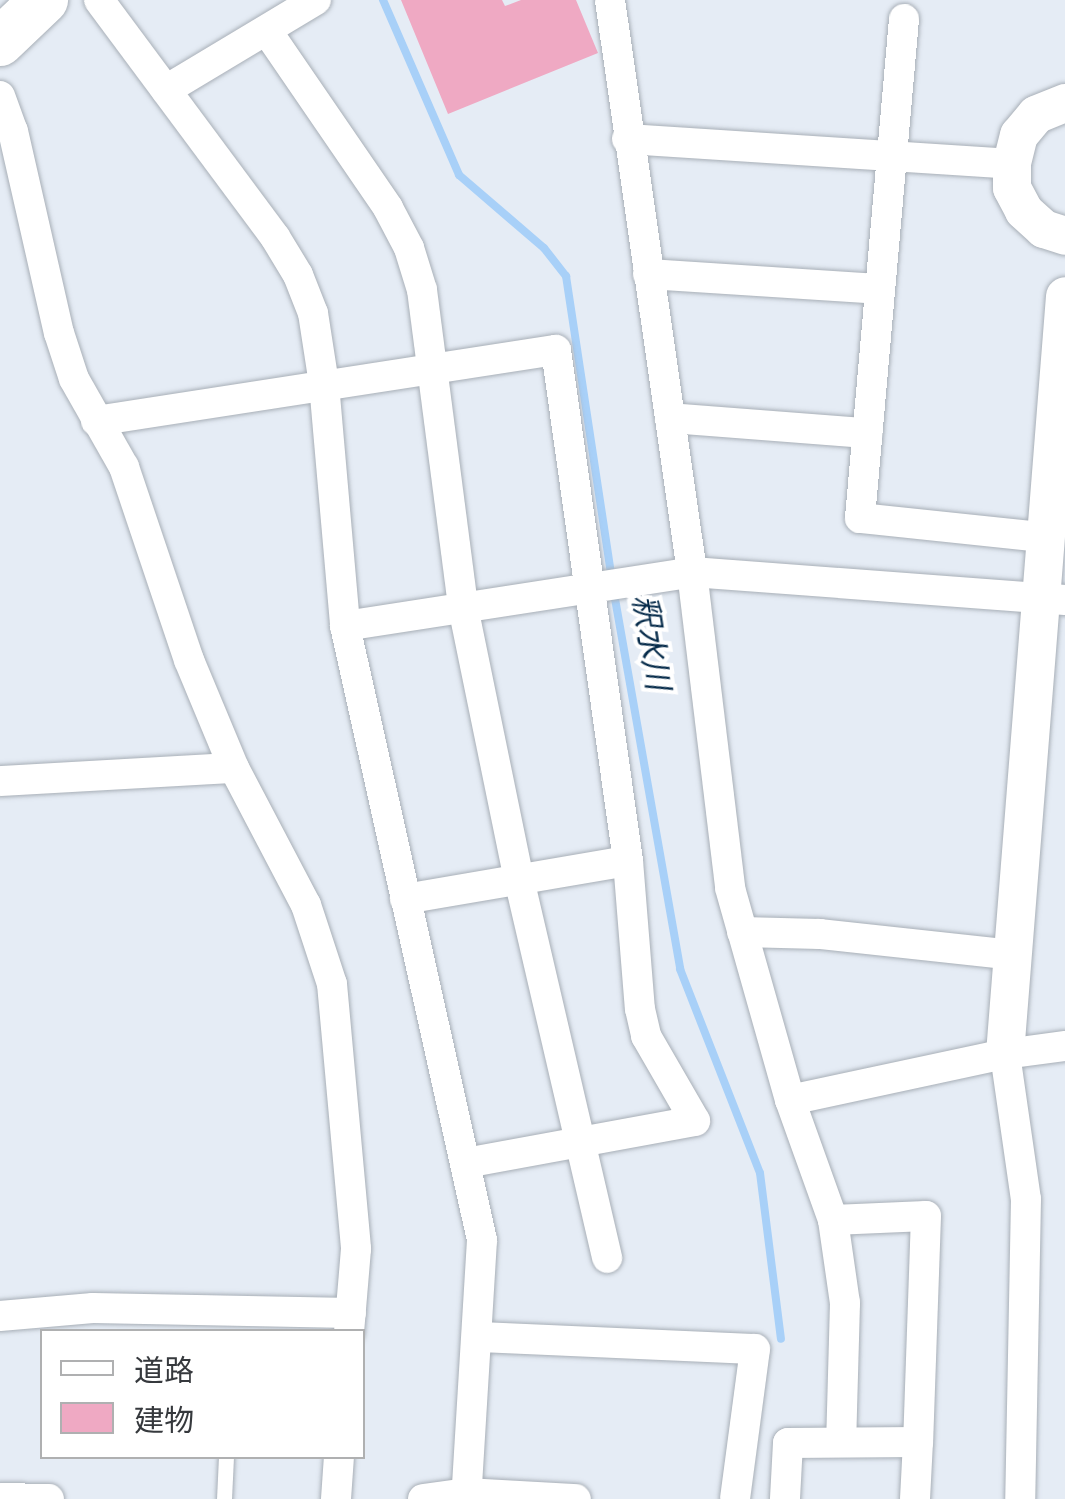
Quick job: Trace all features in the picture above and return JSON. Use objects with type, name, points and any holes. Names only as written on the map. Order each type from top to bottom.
[{"type":"main road","points":[[0,42],[44,0]]},
{"type":"street","points":[[99,0],[298,275],[313,313],[324,384],[345,626],[482,1240],[466,1496]]},
{"type":"street","points":[[166,90],[316,0]]},
{"type":"street","points":[[610,0],[692,572],[730,888],[790,1100],[833,1220],[845,1303],[841,1442]]},
{"type":"street","points":[[904,19],[860,518],[1049,538]]},
{"type":"street","points":[[267,31],[388,208],[409,248],[422,290],[463,607],[518,879],[606,1258]]},
{"type":"street","points":[[0,96],[13,130],[58,332],[74,380],[124,467],[170,610],[234,768],[306,905],[332,984],[355,1230],[350,1322],[92,1308],[0,1316]]},
{"type":"street","points":[[1065,104],[1036,115],[1018,136],[1012,164],[1012,188],[1024,211],[1044,229],[1065,236]]},
{"type":"street","points":[[627,139],[1012,164]]},
{"type":"street","points":[[648,274],[879,288]]},
{"type":"street","points":[[1020,1499],[1026,1199],[1006,1054],[1054,599],[1049,538],[1058,494],[1065,296]]},
{"type":"street","points":[[96,421],[556,350],[628,861],[646,1036],[695,1121],[466,1163]]},
{"type":"street","points":[[670,418],[867,433]]},
{"type":"street","points":[[345,626],[692,572],[1054,599]]},
{"type":"street","points":[[0,781],[234,768]]},
{"type":"street","points":[[405,899],[628,861]]},
{"type":"street","points":[[742,932],[820,934],[1014,955]]},
{"type":"street","points":[[790,1100],[1006,1054],[1065,1046]]},
{"type":"street","points":[[833,1220],[926,1216],[914,1499]]},
{"type":"street","points":[[478,1338],[755,1349],[735,1499]]},
{"type":"street","points":[[785,1499],[788,1443],[918,1442]]},
{"type":"street","points":[[336,1499],[339,1459]]},
{"type":"street","points":[[0,1498],[49,1499]]},
{"type":"street","points":[[424,1499],[576,1499]]},
{"type":"lane","points":[[224,1499],[226,1459]]},
{"type":"building","points":[[401,0],[502,0],[505,6],[521,0],[576,0],[598,53],[448,114]]},
{"type":"waterway","name":"釈水川","points":[[383,0],[459,175],[544,248],[566,276],[612,580]]},
{"type":"waterway","name":"釈水川","points":[[614,593],[680,969],[760,1173],[781,1339]]}]
